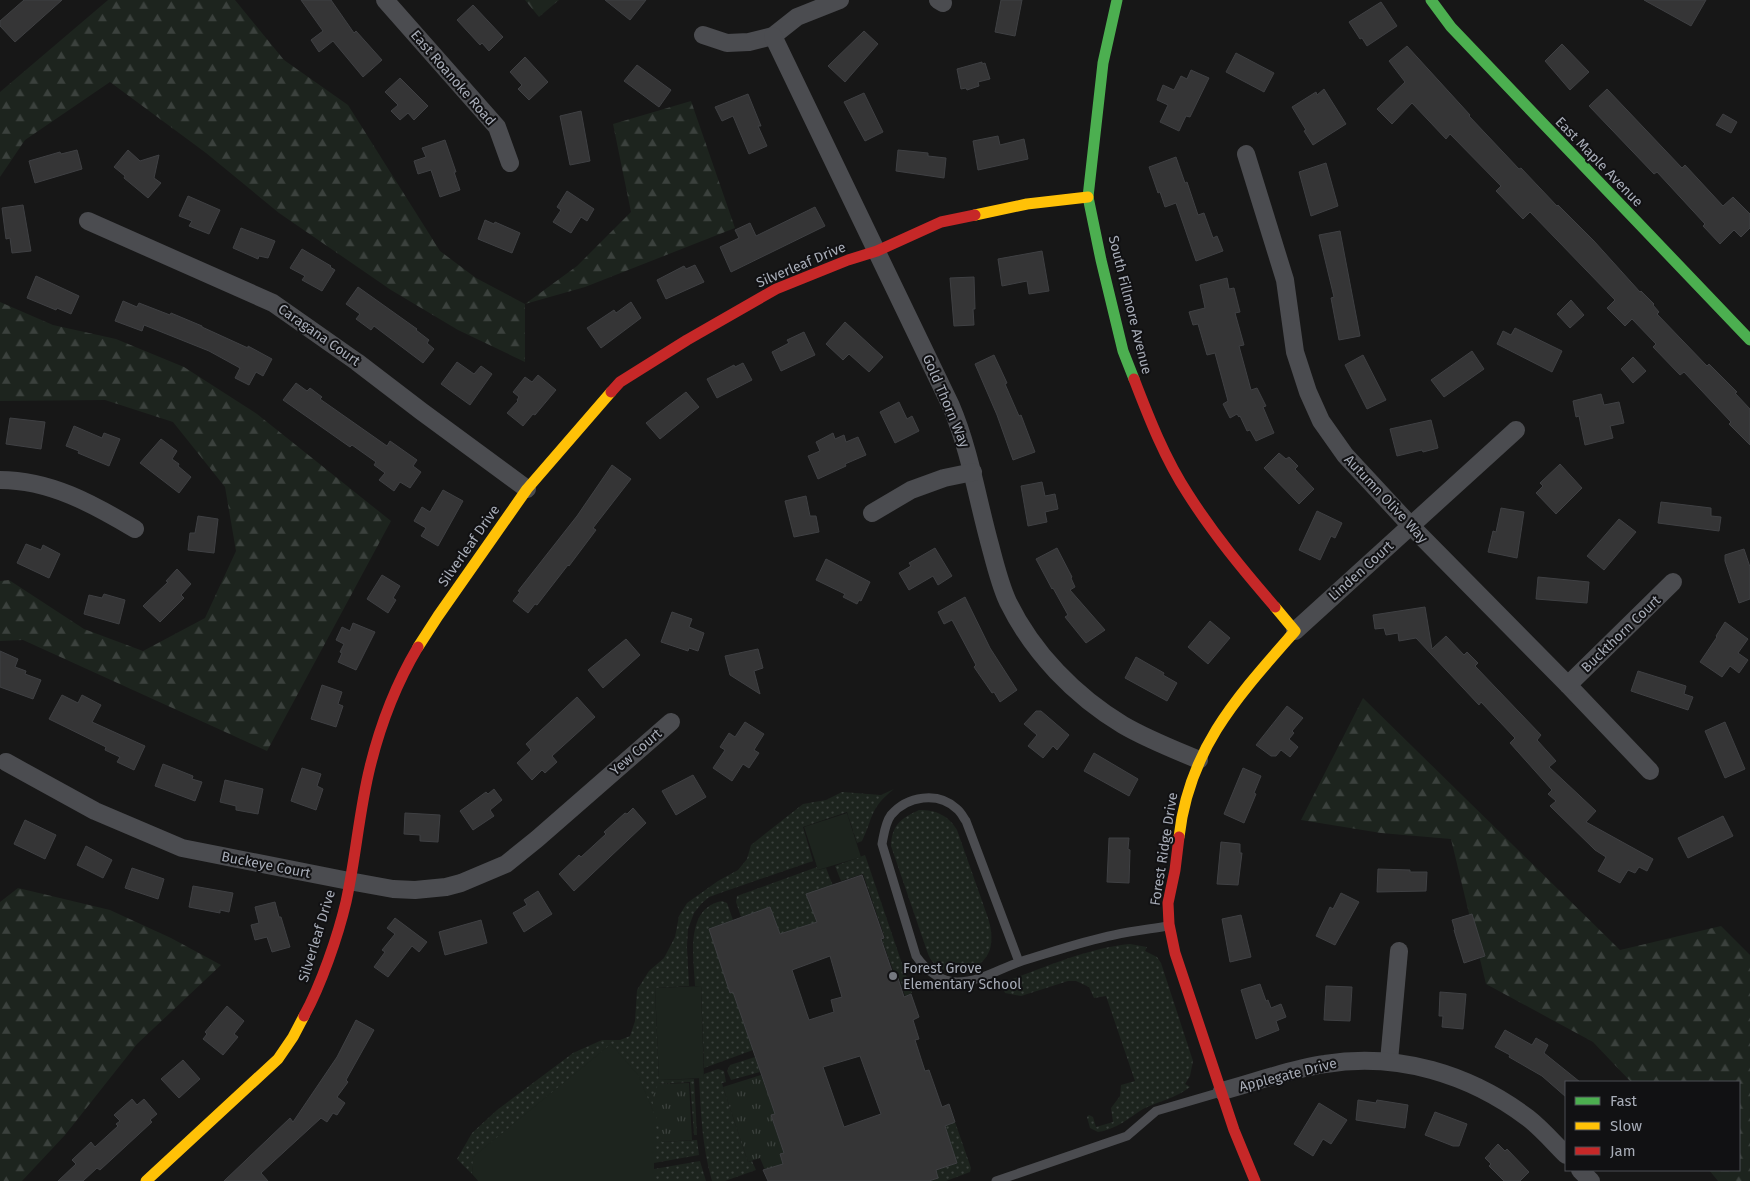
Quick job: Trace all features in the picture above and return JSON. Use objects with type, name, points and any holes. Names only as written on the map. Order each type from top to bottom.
[{"type":"street","name":"East Roanoke Road","points":[[385,0],[497,127],[510,163]]},
{"type":"street","points":[[703,35],[727,43],[749,42],[773,36],[797,17],[840,0]]},
{"type":"street","name":"South Fillmore Avenue","points":[[1117,0],[1103,63],[1088,197],[1123,351],[1151,424],[1187,493],[1236,562],[1295,631]]},
{"type":"street","name":"East Maple Avenue","points":[[1431,0],[1451,27],[1750,340]]},
{"type":"street","name":"Gold Thorn Way","points":[[773,36],[962,431],[990,543],[1008,601],[1025,632],[1042,656],[1093,705],[1124,725],[1158,743],[1198,760]]},
{"type":"street","name":"Autumn Olive Way","points":[[1246,154],[1285,280],[1296,352],[1308,392],[1321,421],[1345,456],[1650,771]]},
{"type":"street","name":"Silverleaf Drive","points":[[146,1181],[278,1059],[293,1037],[310,1006],[328,960],[346,902],[362,804],[373,759],[379,735],[402,677],[438,616],[527,489],[620,382],[687,340],[776,289],[848,260],[877,251],[941,222],[1027,204],[1088,197]]},
{"type":"street","name":"Caragana Court","points":[[88,221],[273,303],[357,362],[527,489]]},
{"type":"street","name":"Linden Court","points":[[1295,631],[1516,430]]},
{"type":"street","points":[[872,513],[911,490],[944,478],[973,472]]},
{"type":"street","points":[[0,480],[35,483],[72,494],[135,529]]},
{"type":"street","name":"Buckthorn Court","points":[[1568,685],[1673,582]]},
{"type":"street","name":"Forest Ridge Drive","points":[[1255,1181],[1234,1130],[1175,953],[1169,926],[1169,896],[1175,872],[1180,823],[1187,791],[1198,760],[1217,726],[1239,696],[1295,631]]},
{"type":"street","name":"Yew Court","points":[[602,783],[671,722]]},
{"type":"street","name":"Buckeye Court","points":[[6,762],[95,811],[182,848],[393,889],[415,890],[446,887],[476,878],[506,864],[602,783]]},
{"type":"street","points":[[1388,1062],[1399,951]]},
{"type":"street","name":"Applegate Drive","points":[[1222,1091],[1323,1064],[1345,1061],[1388,1062],[1422,1067],[1454,1078],[1494,1096],[1530,1120],[1565,1154]]},
{"type":"street","points":[[1581,1171],[1591,1181]]},
{"type":"lane","points":[[1020,962],[966,821],[957,809],[946,802],[932,797],[918,798],[902,805],[890,816],[884,829],[882,844],[916,956],[932,974],[950,981],[973,980],[1020,962],[1113,935],[1169,926]]},
{"type":"lane","points":[[996,1181],[1128,1136],[1156,1111],[1222,1091]]},
{"type":"green space","points":[[108,0],[235,0],[284,60],[348,105],[440,251],[476,278],[525,304],[525,362],[458,330],[391,290],[279,213],[206,153],[110,82],[25,140],[0,177],[0,92]]},
{"type":"green space","points":[[525,0],[559,0],[539,17]]},
{"type":"green space","points":[[691,101],[735,228],[585,287],[525,304],[577,266],[631,212],[613,124]]},
{"type":"green space","points":[[0,302],[53,325],[116,339],[184,367],[257,414],[391,521],[267,751],[23,640],[0,641],[0,581],[9,580],[84,629],[143,651],[205,618],[236,551],[225,487],[173,422],[105,400],[0,401]]},
{"type":"green space","points":[[1363,698],[1620,950],[1721,926],[1750,955],[1750,1181],[1718,1181],[1710,1171],[1740,1171],[1740,1081],[1630,1081],[1593,1042],[1486,984],[1451,839],[1381,833],[1301,820]]},
{"type":"green space","points":[[894,789],[876,808],[862,841],[857,843],[847,812],[803,827],[813,861],[709,897],[694,913],[688,929],[689,986],[655,988],[659,1080],[694,1079],[697,1135],[694,1135],[690,1082],[658,1084],[662,1142],[697,1140],[699,1155],[654,1163],[654,1113],[474,1157],[472,1174],[457,1159],[472,1133],[497,1110],[573,1053],[602,1040],[620,1040],[630,1036],[635,1021],[637,990],[649,971],[664,958],[675,937],[679,916],[687,903],[718,881],[738,870],[747,859],[751,845],[803,804],[826,800],[842,792],[881,795]]},
{"type":"green space","points":[[919,810],[941,814],[957,830],[989,922],[991,941],[986,957],[973,968],[964,971],[947,971],[939,967],[931,959],[891,846],[893,833],[898,824],[907,816]]},
{"type":"green space","points":[[847,813],[861,857],[818,870],[804,827]]},
{"type":"green space","points":[[865,855],[912,993],[905,996],[899,977],[896,978],[882,940],[885,938],[863,874],[841,881],[835,866]]},
{"type":"green space","points":[[817,867],[818,870],[826,868],[833,886],[817,922],[780,934],[770,908],[741,917],[736,902],[737,896]]},
{"type":"green space","points":[[18,888],[110,910],[171,938],[221,965],[137,1044],[65,1135],[22,1181],[0,1181],[0,902]]},
{"type":"green space","points":[[722,901],[727,903],[733,920],[709,929],[730,992],[733,992],[753,1050],[704,1068],[701,986],[695,986],[694,936],[696,924],[702,913],[710,906]]},
{"type":"green space","points":[[1130,944],[1147,947],[1145,951],[1157,957],[1161,963],[1193,1061],[1190,1076],[1185,1084],[1190,1087],[1173,1097],[1143,1109],[1116,1126],[1098,1132],[1090,1128],[1087,1117],[1089,1115],[1093,1117],[1096,1127],[1113,1122],[1111,1108],[1120,1096],[1121,1085],[1135,1081],[1106,996],[1094,998],[1089,987],[1076,981],[1068,981],[1021,996],[1005,993],[1001,983],[1081,954]]},
{"type":"green space","points":[[701,986],[704,1078],[659,1080],[655,988]]},
{"type":"green space","points":[[611,1044],[638,1075],[654,1113],[654,1181],[478,1181],[472,1174],[473,1157]]},
{"type":"green space","points":[[755,1057],[760,1072],[731,1080],[727,1071],[730,1065]]},
{"type":"green space","points":[[718,1069],[724,1071],[726,1082],[722,1083],[723,1087],[748,1162],[752,1161],[756,1170],[725,1181],[712,1181],[704,1143],[700,1104],[699,1078],[704,1078],[704,1074]]},
{"type":"green space","points":[[761,1075],[775,1114],[771,1116],[784,1153],[780,1155],[783,1164],[765,1170],[760,1158],[748,1162],[723,1087]]},
{"type":"green space","points":[[689,1083],[692,1140],[662,1142],[652,1099],[658,1084]]},
{"type":"green space","points":[[955,1122],[971,1168],[970,1172],[946,1181],[929,1181],[938,1178],[936,1170],[957,1163],[945,1126]]},
{"type":"green space","points":[[700,1161],[706,1181],[654,1181],[654,1169]]},
{"type":"building","points":[[24,0],[62,0],[15,42],[0,26],[0,21]]},
{"type":"building","points":[[301,0],[331,0],[354,33],[356,31],[382,60],[363,77],[333,41],[319,52],[311,40],[323,31]]},
{"type":"building","points":[[605,0],[646,0],[630,20]]},
{"type":"building","points":[[1001,0],[1022,0],[1015,36],[995,32]]},
{"type":"building","points":[[1644,0],[1706,0],[1691,26]]},
{"type":"building","points":[[1381,2],[1397,26],[1367,46],[1349,22]]},
{"type":"building","points":[[473,5],[503,37],[489,51],[482,43],[480,45],[457,20]]},
{"type":"building","points":[[864,31],[878,44],[845,82],[828,66]]},
{"type":"building","points":[[1562,44],[1589,72],[1570,90],[1545,61]]},
{"type":"building","points":[[1407,46],[1519,169],[1521,168],[1594,241],[1640,292],[1654,304],[1659,312],[1657,314],[1707,366],[1709,364],[1737,392],[1735,393],[1750,409],[1750,445],[1684,372],[1680,375],[1653,347],[1656,344],[1632,319],[1625,326],[1607,308],[1615,300],[1530,212],[1523,219],[1496,191],[1501,186],[1450,134],[1446,139],[1412,103],[1392,124],[1377,109],[1405,82],[1389,61]]},
{"type":"building","points":[[1236,53],[1274,73],[1264,92],[1226,72]]},
{"type":"building","points":[[525,57],[548,82],[529,100],[518,89],[522,85],[510,72]]},
{"type":"building","points":[[982,62],[982,64],[985,63],[990,79],[978,82],[979,86],[967,90],[966,88],[961,89],[957,69]]},
{"type":"building","points":[[637,65],[671,90],[659,107],[624,81]]},
{"type":"building","points":[[1191,70],[1209,78],[1190,117],[1186,116],[1179,131],[1160,122],[1168,105],[1157,100],[1163,85],[1174,90],[1181,76],[1187,79]]},
{"type":"building","points":[[400,78],[428,106],[414,120],[408,113],[400,120],[391,111],[398,105],[385,92]]},
{"type":"building","points":[[1324,89],[1346,124],[1313,145],[1292,107],[1316,92],[1317,95]]},
{"type":"building","points":[[1607,89],[1682,168],[1685,165],[1723,206],[1733,197],[1750,214],[1750,228],[1741,237],[1734,230],[1720,244],[1703,226],[1705,224],[1657,172],[1654,174],[1589,106]]},
{"type":"building","points":[[864,93],[883,132],[865,141],[844,102]]},
{"type":"building","points":[[748,94],[761,126],[758,126],[767,146],[749,154],[733,116],[722,121],[715,107]]},
{"type":"building","points":[[581,111],[590,161],[570,165],[560,116]]},
{"type":"building","points":[[1723,114],[1737,122],[1731,133],[1716,125]]},
{"type":"building","points":[[998,136],[1000,145],[1024,139],[1028,159],[978,170],[973,141]]},
{"type":"building","points":[[445,140],[460,190],[440,197],[431,170],[418,174],[414,161],[426,157],[422,148]]},
{"type":"building","points":[[77,150],[82,169],[35,183],[29,161],[60,152],[61,154]]},
{"type":"building","points":[[128,150],[140,161],[159,155],[154,178],[161,183],[148,198],[114,167]]},
{"type":"building","points":[[898,150],[928,153],[928,156],[946,158],[944,178],[896,171]]},
{"type":"building","points":[[1176,157],[1198,215],[1204,213],[1213,238],[1217,236],[1223,251],[1196,261],[1176,203],[1165,207],[1149,167]]},
{"type":"building","points":[[1326,163],[1338,206],[1311,216],[1299,172]]},
{"type":"building","points":[[567,191],[594,209],[587,221],[581,217],[571,233],[553,222],[561,210],[557,207]]},
{"type":"building","points":[[188,196],[220,210],[209,234],[189,226],[192,221],[179,216]]},
{"type":"building","points":[[23,205],[31,251],[12,253],[10,238],[6,239],[2,208]]},
{"type":"building","points":[[815,207],[825,226],[731,272],[720,247],[739,238],[735,230],[750,223],[756,236]]},
{"type":"building","points":[[485,220],[494,224],[495,222],[520,233],[512,253],[478,239]]},
{"type":"building","points":[[241,228],[275,241],[268,258],[259,256],[258,259],[233,248]]},
{"type":"building","points":[[1340,231],[1360,336],[1339,340],[1331,298],[1334,297],[1319,235]]},
{"type":"building","points":[[302,249],[335,270],[322,291],[302,280],[305,276],[290,268]]},
{"type":"building","points":[[1042,251],[1049,291],[1029,294],[1027,281],[1002,286],[998,259]]},
{"type":"building","points":[[695,265],[704,282],[666,299],[657,280],[684,266],[686,269]]},
{"type":"building","points":[[36,276],[79,296],[71,314],[27,298]]},
{"type":"building","points":[[974,277],[974,325],[954,326],[950,278]]},
{"type":"building","points":[[1227,278],[1229,289],[1234,288],[1240,312],[1235,313],[1244,345],[1239,346],[1251,390],[1257,388],[1266,406],[1263,407],[1274,433],[1256,441],[1250,430],[1247,431],[1240,416],[1237,414],[1230,418],[1223,404],[1228,401],[1215,353],[1207,355],[1198,324],[1193,325],[1189,312],[1205,308],[1200,285]]},
{"type":"building","points":[[358,287],[417,329],[429,340],[427,343],[434,349],[423,363],[374,326],[371,330],[356,319],[360,314],[346,304]]},
{"type":"building","points":[[1571,300],[1584,315],[1570,328],[1557,314]]},
{"type":"building","points":[[123,301],[137,307],[139,303],[170,315],[171,313],[248,348],[248,346],[272,359],[263,376],[256,372],[249,385],[235,378],[240,368],[209,351],[144,325],[142,331],[115,321]]},
{"type":"building","points":[[631,302],[641,318],[601,348],[587,328],[614,310],[616,313]]},
{"type":"building","points":[[845,322],[883,357],[869,372],[849,354],[843,360],[826,344]]},
{"type":"building","points":[[1515,328],[1562,351],[1552,372],[1497,344],[1503,331],[1511,335]]},
{"type":"building","points":[[804,332],[815,355],[781,371],[772,352],[789,343],[787,340]]},
{"type":"building","points":[[1472,351],[1484,369],[1444,397],[1431,380]]},
{"type":"building","points":[[994,355],[1019,416],[1021,415],[1035,452],[1013,460],[997,415],[975,364]]},
{"type":"building","points":[[1363,355],[1386,400],[1367,409],[1345,365]]},
{"type":"building","points":[[1633,357],[1646,371],[1633,383],[1621,369]]},
{"type":"building","points":[[457,362],[474,374],[481,366],[492,374],[470,405],[441,384]]},
{"type":"building","points":[[743,363],[752,380],[717,398],[707,379],[734,365],[735,367]]},
{"type":"building","points":[[538,375],[556,390],[523,426],[507,413],[518,401],[519,397],[513,392],[525,377],[532,382]]},
{"type":"building","points":[[296,383],[307,391],[310,388],[322,397],[320,399],[387,446],[390,441],[417,460],[413,466],[421,472],[410,488],[400,482],[394,491],[379,480],[385,473],[374,465],[376,462],[352,445],[350,447],[283,400]]},
{"type":"building","points":[[686,392],[699,407],[660,439],[646,423]]},
{"type":"building","points":[[1601,394],[1604,405],[1619,402],[1624,423],[1610,426],[1613,438],[1585,445],[1579,416],[1576,417],[1573,401]]},
{"type":"building","points":[[899,402],[907,419],[912,416],[919,431],[895,443],[880,412]]},
{"type":"building","points":[[10,418],[45,422],[41,449],[6,444]]},
{"type":"building","points":[[1431,420],[1438,448],[1397,456],[1390,429]]},
{"type":"building","points":[[74,426],[102,438],[104,433],[120,439],[109,466],[66,446]]},
{"type":"building","points":[[833,433],[835,439],[844,435],[846,442],[858,437],[866,455],[818,479],[808,456],[820,451],[816,442]]},
{"type":"building","points":[[161,439],[177,451],[172,459],[191,477],[179,493],[140,463]]},
{"type":"building","points":[[1279,453],[1286,459],[1289,457],[1298,466],[1295,469],[1314,489],[1299,504],[1264,468]]},
{"type":"building","points":[[1560,464],[1582,488],[1556,514],[1536,493],[1543,486],[1540,483]]},
{"type":"building","points":[[612,465],[631,479],[593,528],[596,530],[569,566],[537,605],[535,604],[528,613],[513,601],[520,592],[518,591],[577,516]]},
{"type":"building","points":[[1042,482],[1045,496],[1055,494],[1058,509],[1045,512],[1047,522],[1028,526],[1021,486]]},
{"type":"building","points":[[443,490],[463,501],[438,546],[421,536],[426,528],[414,521],[422,507],[430,512]]},
{"type":"building","points":[[806,496],[810,516],[816,516],[819,532],[794,537],[785,501]]},
{"type":"building","points":[[1661,502],[1711,508],[1711,516],[1721,517],[1719,531],[1658,523]]},
{"type":"building","points":[[1501,508],[1524,512],[1517,558],[1488,552],[1493,531],[1496,532]]},
{"type":"building","points":[[1317,511],[1342,523],[1335,538],[1331,536],[1320,560],[1299,550]]},
{"type":"building","points":[[198,516],[218,519],[214,553],[188,550],[190,533],[195,533]]},
{"type":"building","points":[[1619,519],[1636,532],[1604,570],[1587,556]]},
{"type":"building","points":[[26,544],[41,550],[43,545],[60,554],[49,578],[17,563]]},
{"type":"building","points":[[935,548],[952,576],[938,585],[933,576],[909,590],[899,573],[911,566],[909,563]]},
{"type":"building","points":[[1057,548],[1072,577],[1075,587],[1070,590],[1105,630],[1086,643],[1065,617],[1068,615],[1036,559]]},
{"type":"building","points":[[1744,549],[1750,567],[1750,599],[1739,603],[1725,561],[1725,555]]},
{"type":"building","points":[[826,559],[870,582],[861,601],[859,600],[857,604],[843,597],[845,594],[816,580]]},
{"type":"building","points":[[177,569],[191,584],[181,595],[184,598],[160,622],[143,606],[168,582],[166,581]]},
{"type":"building","points":[[382,575],[400,586],[393,598],[396,600],[388,613],[367,599]]},
{"type":"building","points":[[1538,577],[1589,582],[1587,603],[1536,599]]},
{"type":"building","points":[[104,594],[125,600],[119,624],[84,614],[89,595],[102,598]]},
{"type":"building","points":[[965,597],[990,648],[1017,690],[1000,702],[974,667],[976,665],[952,620],[944,624],[938,612]]},
{"type":"building","points":[[1425,607],[1432,649],[1446,636],[1464,655],[1467,652],[1478,663],[1475,666],[1541,735],[1537,740],[1556,761],[1549,767],[1596,811],[1586,822],[1653,859],[1647,871],[1639,867],[1635,873],[1628,870],[1620,883],[1598,871],[1606,857],[1595,850],[1550,806],[1556,801],[1548,794],[1552,790],[1510,743],[1515,738],[1481,702],[1479,705],[1416,638],[1399,641],[1398,633],[1386,635],[1384,628],[1375,629],[1373,615]]},
{"type":"building","points":[[672,612],[692,619],[689,627],[704,633],[698,651],[689,648],[688,651],[661,642]]},
{"type":"building","points":[[1210,621],[1230,638],[1208,664],[1188,647]]},
{"type":"building","points":[[1725,622],[1748,639],[1738,653],[1748,660],[1739,673],[1730,666],[1722,677],[1700,662]]},
{"type":"building","points":[[353,623],[375,632],[356,670],[338,662],[344,644],[336,640],[342,627],[350,631]]},
{"type":"building","points":[[626,639],[640,655],[603,688],[588,670]]},
{"type":"building","points":[[758,649],[763,668],[754,671],[760,694],[730,675],[725,656]]},
{"type":"building","points":[[0,651],[18,659],[15,667],[26,671],[25,674],[41,680],[33,699],[0,687]]},
{"type":"building","points":[[1136,657],[1177,683],[1167,701],[1125,678]]},
{"type":"building","points":[[1638,671],[1686,686],[1684,694],[1693,697],[1688,710],[1631,691]]},
{"type":"building","points":[[322,685],[342,692],[338,704],[343,706],[336,727],[311,719]]},
{"type":"building","points":[[62,695],[78,703],[82,695],[101,705],[92,722],[145,746],[134,770],[117,762],[120,757],[105,750],[106,747],[49,719]]},
{"type":"building","points":[[577,697],[595,717],[552,756],[557,762],[545,773],[542,770],[532,780],[517,763],[531,750],[526,744]]},
{"type":"building","points":[[1287,706],[1303,718],[1292,731],[1294,733],[1289,739],[1298,747],[1290,757],[1281,750],[1276,756],[1271,756],[1256,745]]},
{"type":"building","points":[[1036,711],[1041,711],[1069,735],[1057,750],[1053,746],[1043,758],[1028,746],[1037,735],[1024,724]]},
{"type":"building","points":[[745,722],[764,734],[754,750],[759,753],[749,768],[743,764],[732,781],[713,768],[725,750],[720,747],[729,733],[735,737]]},
{"type":"building","points":[[1725,722],[1745,769],[1725,778],[1705,731]]},
{"type":"building","points":[[1094,753],[1138,779],[1129,796],[1084,771]]},
{"type":"building","points":[[163,764],[193,776],[192,779],[202,782],[195,801],[155,786]]},
{"type":"building","points":[[302,768],[321,774],[317,786],[323,789],[316,810],[291,801]]},
{"type":"building","points":[[1243,768],[1261,776],[1244,823],[1224,814]]},
{"type":"building","points":[[693,775],[706,797],[676,815],[662,791]]},
{"type":"building","points":[[225,780],[263,789],[258,814],[236,810],[236,806],[220,802]]},
{"type":"building","points":[[494,789],[502,800],[490,810],[494,816],[473,830],[460,811],[486,792],[488,794]]},
{"type":"building","points":[[633,808],[646,823],[574,891],[559,874],[579,855],[581,857],[606,834],[604,832]]},
{"type":"building","points":[[405,813],[440,815],[438,842],[420,841],[420,835],[404,834]]},
{"type":"building","points":[[1723,816],[1733,836],[1688,858],[1678,838]]},
{"type":"building","points":[[25,820],[56,835],[45,859],[14,844]]},
{"type":"building","points":[[1109,838],[1129,838],[1129,883],[1107,882]]},
{"type":"building","points":[[1221,842],[1240,844],[1240,853],[1242,853],[1238,885],[1217,884]]},
{"type":"building","points":[[86,846],[112,860],[103,878],[77,865]]},
{"type":"building","points":[[132,868],[164,879],[158,899],[125,888]]},
{"type":"building","points":[[1378,869],[1427,872],[1426,891],[1377,892]]},
{"type":"building","points":[[862,875],[884,938],[881,939],[895,980],[898,978],[904,997],[911,994],[919,1017],[913,1020],[919,1039],[915,1040],[925,1071],[929,1070],[942,1107],[949,1104],[955,1122],[945,1126],[957,1163],[936,1170],[938,1178],[929,1181],[768,1181],[763,1170],[783,1164],[780,1154],[784,1153],[771,1115],[775,1114],[733,992],[730,993],[709,929],[770,907],[780,934],[817,922],[806,894]],"holes":[[[830,956],[842,997],[831,1000],[834,1012],[809,1020],[792,970]],[[860,1056],[881,1114],[844,1127],[823,1067]]]},
{"type":"building","points":[[193,886],[233,893],[229,912],[220,910],[220,913],[189,907]]},
{"type":"building","points":[[538,891],[552,914],[524,932],[513,913],[527,905],[524,900]]},
{"type":"building","points":[[1341,893],[1359,902],[1335,945],[1316,936],[1330,907],[1333,909]]},
{"type":"building","points":[[275,902],[290,947],[272,952],[267,937],[255,940],[251,925],[259,923],[255,907]]},
{"type":"building","points":[[1472,914],[1485,956],[1464,963],[1452,920]]},
{"type":"building","points":[[1241,915],[1251,957],[1230,962],[1222,919]]},
{"type":"building","points":[[395,918],[427,942],[419,952],[412,946],[388,977],[374,967],[385,952],[382,950],[395,934],[387,928]]},
{"type":"building","points":[[481,920],[487,943],[445,955],[439,932]]},
{"type":"building","points":[[1260,984],[1266,1001],[1268,1000],[1271,1008],[1281,1004],[1286,1017],[1276,1021],[1279,1030],[1256,1039],[1241,990]]},
{"type":"building","points":[[1326,986],[1352,987],[1350,1021],[1324,1020]]},
{"type":"building","points":[[1440,992],[1466,994],[1463,1029],[1442,1027],[1443,1016],[1439,1016]]},
{"type":"building","points":[[227,1006],[244,1021],[234,1034],[238,1037],[223,1055],[203,1039],[207,1034],[205,1032]]},
{"type":"building","points":[[356,1020],[374,1030],[346,1080],[348,1082],[337,1097],[345,1103],[337,1115],[333,1113],[327,1122],[321,1118],[261,1173],[268,1181],[224,1181],[290,1118],[293,1122],[337,1057]]},
{"type":"building","points":[[1505,1030],[1532,1045],[1536,1038],[1548,1045],[1544,1053],[1579,1081],[1565,1081],[1565,1096],[1542,1076],[1495,1047]]},
{"type":"building","points":[[183,1060],[200,1079],[179,1098],[161,1079]]},
{"type":"building","points":[[132,1099],[137,1105],[144,1099],[157,1114],[150,1120],[152,1122],[100,1170],[97,1168],[83,1181],[58,1181],[76,1164],[72,1160],[91,1142],[95,1147],[118,1126],[116,1124],[120,1121],[114,1115]]},
{"type":"building","points":[[1358,1100],[1376,1103],[1377,1100],[1408,1105],[1405,1128],[1356,1120]]},
{"type":"building","points":[[1319,1103],[1347,1120],[1331,1144],[1323,1139],[1313,1156],[1294,1144]]},
{"type":"building","points":[[1435,1112],[1467,1124],[1459,1146],[1453,1146],[1425,1135]]},
{"type":"building","points":[[1498,1144],[1505,1151],[1507,1149],[1529,1172],[1520,1181],[1504,1181],[1489,1166],[1491,1164],[1485,1158]]},
{"type":"traffic: fast","points":[[1117,0],[1103,63],[1088,197],[1123,351],[1134,379]]},
{"type":"traffic: fast","points":[[1431,0],[1451,27],[1750,340]]},
{"type":"traffic: slow","points":[[975,215],[1027,204],[1088,197]]},
{"type":"traffic: slow","points":[[418,647],[527,489],[611,392]]},
{"type":"traffic: slow","points":[[1179,837],[1193,776],[1219,725],[1254,678],[1295,631],[1275,607]]},
{"type":"traffic: slow","points":[[146,1181],[278,1059],[304,1016]]},
{"type":"traffic: jam","points":[[611,392],[620,382],[687,340],[776,289],[848,260],[877,251],[941,222],[975,215]]},
{"type":"traffic: jam","points":[[1134,379],[1158,438],[1180,481],[1219,538],[1275,607]]},
{"type":"traffic: jam","points":[[304,1016],[323,975],[343,915],[366,784],[379,736],[396,690],[418,647]]},
{"type":"traffic: jam","points":[[1179,837],[1168,903],[1169,924],[1175,953],[1234,1130],[1255,1181]]},
{"type":"place","name":"Forest Grove Elementary School","points":[[893,976]]}]
